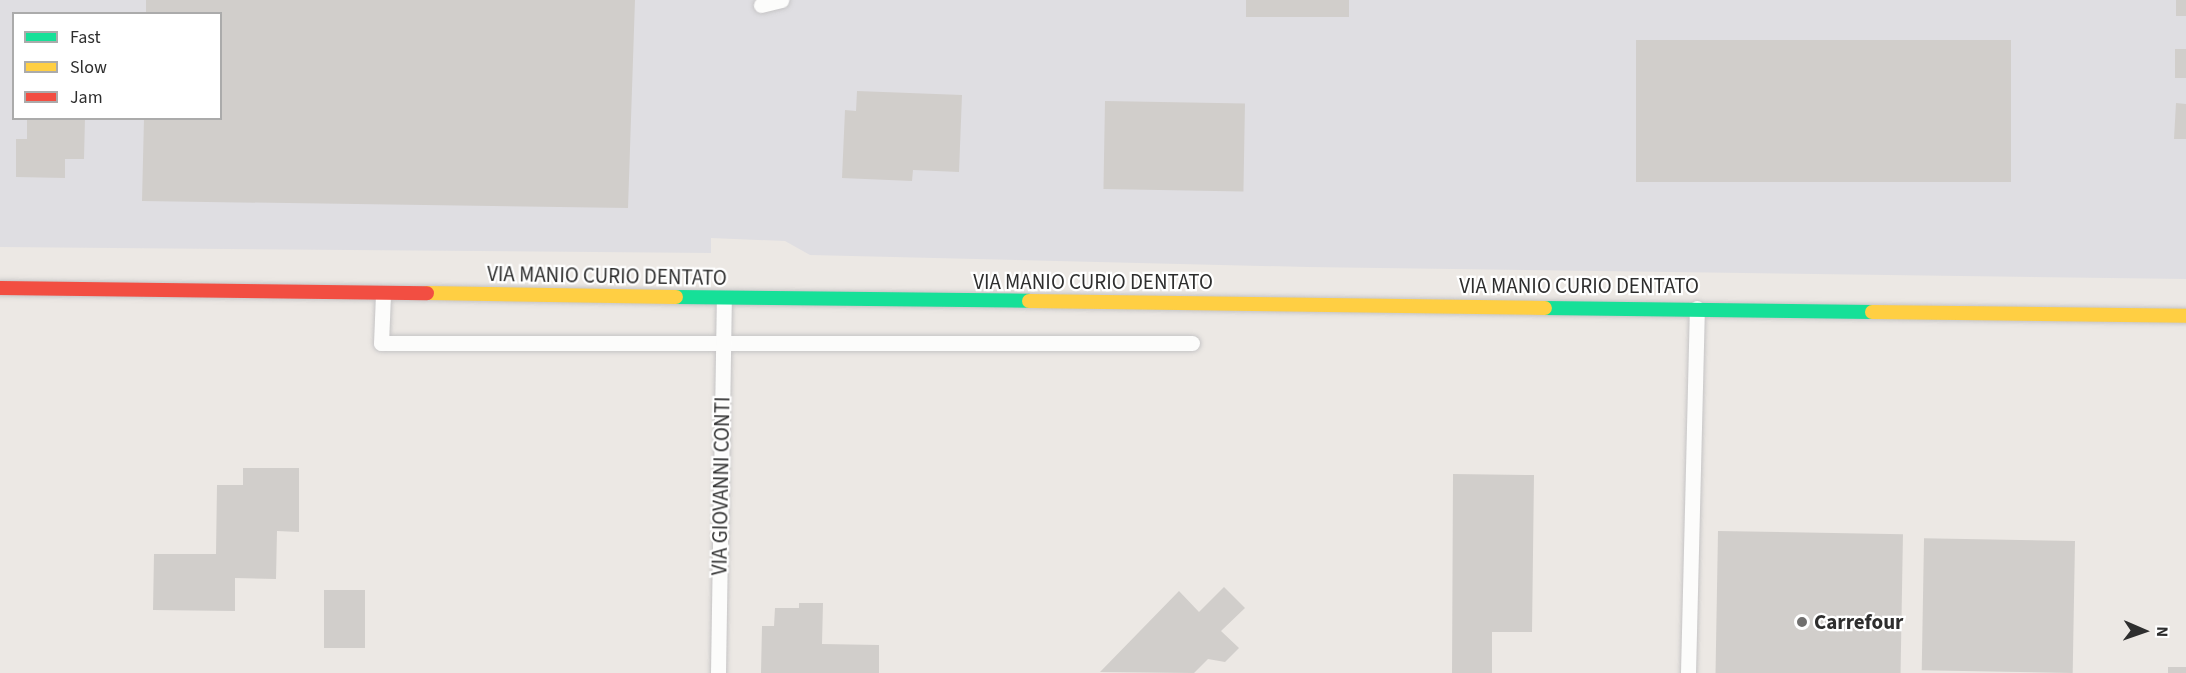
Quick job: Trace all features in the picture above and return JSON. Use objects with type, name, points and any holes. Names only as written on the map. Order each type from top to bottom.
[{"type":"main road","name":"VIA MANIO CURIO DENTATO","points":[[0,288],[724,300],[1697,308],[2186,316]]},
{"type":"lane","points":[[761,5],[781,0]]},
{"type":"lane","points":[[383,294],[381,343],[1192,343]]},
{"type":"lane","name":"VIA GIOVANNI CONTI","points":[[718,673],[724,300]]},
{"type":"lane","points":[[1688,673],[1697,308]]},
{"type":"shaded area","points":[[0,0],[2186,0],[2186,279],[1307,267],[810,255],[785,241],[711,238],[711,253],[0,247]]},
{"type":"building","points":[[146,0],[635,0],[628,208],[142,201],[144,120],[222,120],[222,12],[146,12]]},
{"type":"building","points":[[1246,0],[1349,0],[1349,17],[1246,17]]},
{"type":"building","points":[[2176,0],[2186,0],[2186,16],[2176,16]]},
{"type":"building","points":[[1636,40],[2011,40],[2011,182],[1636,182]]},
{"type":"building","points":[[2175,49],[2186,49],[2186,78],[2175,78]]},
{"type":"building","points":[[857,91],[962,95],[959,172],[913,170],[912,181],[842,178],[845,110],[856,111]]},
{"type":"building","points":[[1105,101],[1245,103],[1243,191],[1103,189]]},
{"type":"building","points":[[2176,103],[2186,104],[2186,139],[2174,139]]},
{"type":"building","points":[[27,120],[85,120],[84,159],[65,159],[65,178],[16,177],[16,139],[27,139]]},
{"type":"building","points":[[243,468],[299,468],[299,532],[277,531],[276,579],[235,578],[235,611],[153,610],[154,554],[216,554],[217,485],[243,485]]},
{"type":"building","points":[[1453,474],[1534,475],[1532,632],[1492,632],[1492,673],[1452,673]]},
{"type":"building","points":[[1718,531],[1903,534],[1901,673],[1716,673]]},
{"type":"building","points":[[1924,538],[2075,541],[2073,673],[1922,670]]},
{"type":"building","points":[[1224,587],[1245,608],[1221,631],[1239,648],[1225,662],[1208,659],[1194,673],[1100,672],[1179,591],[1199,612]]},
{"type":"building","points":[[324,590],[365,590],[365,648],[324,648]]},
{"type":"building","points":[[799,603],[823,603],[822,644],[879,645],[879,673],[761,673],[762,626],[774,626],[775,608],[799,608]]},
{"type":"building","points":[[2168,667],[2186,667],[2186,673],[2168,673]]},
{"type":"traffic: fast","points":[[676,297],[1029,301]]},
{"type":"traffic: fast","points":[[1545,308],[1872,312]]},
{"type":"traffic: slow","points":[[427,293],[676,297]]},
{"type":"traffic: slow","points":[[1029,301],[1545,308]]},
{"type":"traffic: slow","points":[[1872,312],[2186,316]]},
{"type":"traffic: jam","points":[[0,288],[427,293]]},
{"type":"place","name":"Carrefour","points":[[1802,622]]}]
